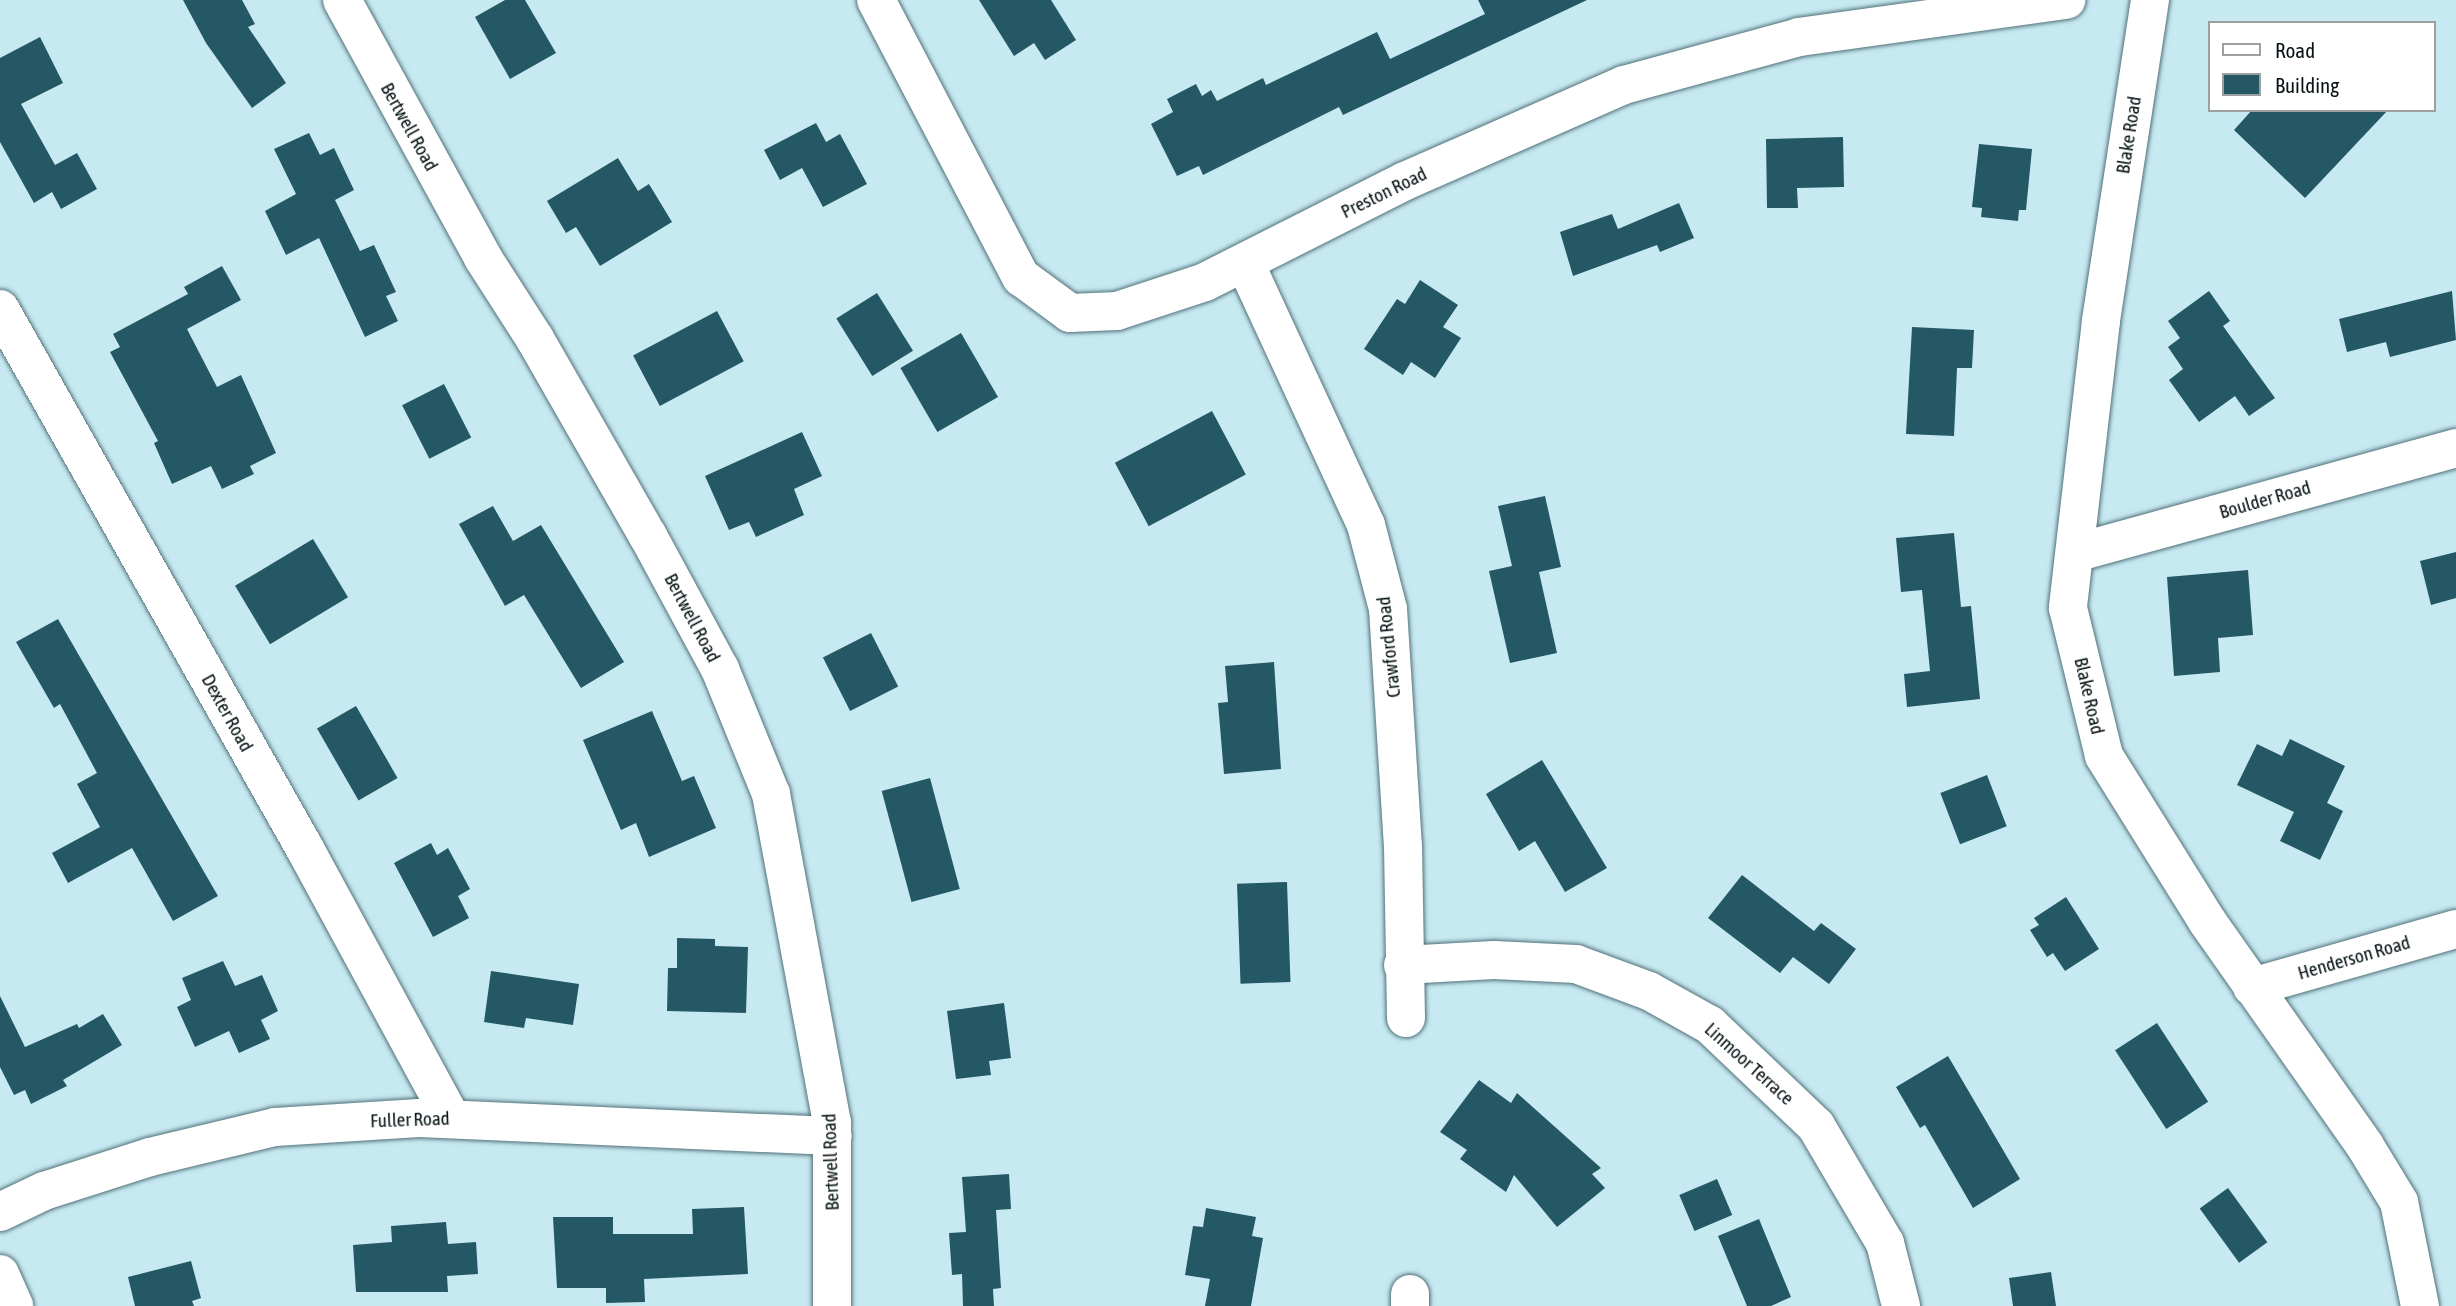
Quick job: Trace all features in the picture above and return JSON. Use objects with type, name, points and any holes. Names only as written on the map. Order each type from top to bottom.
[{"type":"street","name":"Bertwell Road","points":[[342,0],[483,258],[536,339],[720,668],[771,794],[820,1043],[833,1136],[832,1306]]},
{"type":"street","name":"Preston Road","points":[[876,0],[1021,277],[1070,313],[1117,311],[1205,282],[1405,181],[1624,85],[1799,37],[2066,0]]},
{"type":"street","name":"Blake Road","points":[[2150,0],[2101,321],[2068,608],[2104,757],[2252,988],[2365,1146],[2399,1202],[2420,1306]]},
{"type":"street","name":"Crawford Road","points":[[1245,263],[1366,526],[1388,609],[1403,846],[1406,1018]]},
{"type":"street","name":"Dexter Road","points":[[0,309],[306,849],[451,1118]]},
{"type":"street","name":"Boulder Road","points":[[2075,553],[2456,448]]},
{"type":"street","name":"Henderson Road","points":[[2252,988],[2456,929]]},
{"type":"street","name":"Linmoor Terrace","points":[[1403,965],[1494,960],[1576,964],[1649,991],[1710,1025],[1816,1126],[1885,1244],[1901,1306]]},
{"type":"street","name":"Fuller Road","points":[[0,1212],[44,1191],[150,1157],[275,1127],[451,1118],[833,1136]]},
{"type":"street","points":[[0,1274],[14,1306]]},
{"type":"building","points":[[183,0],[242,0],[255,24],[248,27],[286,83],[252,108],[206,43]]},
{"type":"building","points":[[505,0],[525,0],[556,53],[510,79],[475,17]]},
{"type":"building","points":[[979,0],[1051,0],[1076,40],[1045,60],[1034,43],[1014,56]]},
{"type":"building","points":[[1478,0],[1587,0],[1343,115],[1339,107],[1203,175],[1199,166],[1177,176],[1151,124],[1173,112],[1167,99],[1196,84],[1202,96],[1211,90],[1217,101],[1263,78],[1266,85],[1377,32],[1390,59],[1485,14]]},
{"type":"building","points":[[40,37],[63,83],[21,104],[55,165],[77,153],[97,189],[61,209],[52,192],[34,203],[0,142],[0,58]]},
{"type":"building","points":[[2250,112],[2386,112],[2305,198],[2234,130]]},
{"type":"building","points":[[816,123],[826,142],[840,134],[867,184],[823,207],[802,168],[780,180],[764,150]]},
{"type":"building","points":[[309,133],[320,155],[334,148],[354,190],[335,200],[360,251],[374,245],[396,292],[386,296],[398,321],[365,337],[319,238],[286,255],[265,211],[296,194],[274,149]]},
{"type":"building","points":[[1843,137],[1844,187],[1797,188],[1798,208],[1767,208],[1766,139]]},
{"type":"building","points":[[1979,144],[2032,149],[2026,210],[2019,210],[2018,221],[1981,217],[1982,208],[1972,207]]},
{"type":"building","points":[[618,158],[638,191],[649,184],[672,222],[600,266],[576,227],[566,233],[547,201]]},
{"type":"building","points":[[1679,203],[1694,238],[1660,252],[1657,245],[1573,276],[1560,232],[1612,214],[1618,229]]},
{"type":"building","points":[[222,266],[241,300],[187,329],[217,387],[241,375],[276,453],[250,466],[254,474],[222,489],[211,466],[172,484],[154,443],[158,441],[110,352],[120,347],[113,334],[188,294],[184,287]]},
{"type":"building","points":[[1420,280],[1458,305],[1443,327],[1461,338],[1435,378],[1411,362],[1403,375],[1364,349],[1397,299],[1405,304]]},
{"type":"building","points":[[2209,291],[2230,321],[2223,326],[2275,398],[2249,416],[2235,396],[2199,422],[2169,380],[2183,369],[2168,347],[2180,338],[2168,321]]},
{"type":"building","points":[[2452,291],[2456,340],[2390,357],[2386,342],[2347,352],[2339,319]]},
{"type":"building","points":[[877,293],[913,351],[872,376],[836,318]]},
{"type":"building","points":[[717,311],[744,361],[660,406],[633,356]]},
{"type":"building","points":[[1912,327],[1974,330],[1972,368],[1957,368],[1954,436],[1906,434]]},
{"type":"building","points":[[961,333],[998,397],[937,432],[900,368]]},
{"type":"building","points":[[444,384],[471,437],[429,459],[402,405]]},
{"type":"building","points":[[1212,411],[1246,475],[1149,526],[1115,463]]},
{"type":"building","points":[[802,432],[822,476],[794,489],[804,515],[756,537],[749,522],[729,530],[705,476]]},
{"type":"building","points":[[1545,496],[1561,567],[1539,572],[1557,653],[1510,663],[1489,571],[1512,566],[1498,506]]},
{"type":"building","points":[[493,506],[513,541],[541,525],[624,662],[581,688],[524,595],[505,606],[459,524]]},
{"type":"building","points":[[1954,533],[1961,607],[1971,606],[1980,699],[1907,707],[1904,674],[1930,671],[1922,590],[1901,592],[1896,538]]},
{"type":"building","points":[[313,539],[348,597],[270,644],[235,586]]},
{"type":"building","points":[[2456,552],[2456,598],[2431,605],[2420,561]]},
{"type":"building","points":[[2248,570],[2253,635],[2218,638],[2220,672],[2174,676],[2167,577]]},
{"type":"building","points":[[58,619],[218,896],[173,921],[132,848],[68,883],[52,853],[100,827],[77,784],[97,773],[60,704],[54,708],[16,642]]},
{"type":"building","points":[[871,633],[898,686],[850,711],[823,658]]},
{"type":"building","points":[[1274,662],[1281,769],[1224,774],[1218,703],[1228,702],[1225,666]]},
{"type":"building","points":[[356,706],[398,778],[359,800],[317,728]]},
{"type":"building","points":[[652,711],[682,781],[694,776],[716,828],[649,857],[636,823],[621,830],[583,740]]},
{"type":"building","points":[[2290,739],[2345,766],[2327,803],[2343,811],[2320,860],[2280,841],[2294,812],[2237,785],[2257,744],[2282,756]]},
{"type":"building","points":[[1542,760],[1607,868],[1565,892],[1535,841],[1519,851],[1486,794]]},
{"type":"building","points":[[1987,775],[2007,826],[1960,844],[1940,793]]},
{"type":"building","points":[[930,778],[960,889],[911,902],[882,791]]},
{"type":"building","points":[[431,843],[437,855],[448,848],[470,889],[458,896],[469,918],[433,937],[394,863]]},
{"type":"building","points":[[1742,875],[1814,931],[1821,923],[1856,949],[1829,984],[1793,957],[1780,973],[1708,918]]},
{"type":"building","points":[[1287,882],[1290,982],[1241,984],[1237,884]]},
{"type":"building","points":[[2066,897],[2099,949],[2065,971],[2053,953],[2047,957],[2030,930],[2039,925],[2034,918]]},
{"type":"building","points":[[677,938],[715,939],[715,946],[748,947],[746,1013],[667,1011],[668,968],[677,968]]},
{"type":"building","points":[[223,961],[235,986],[262,975],[278,1011],[261,1020],[270,1039],[239,1053],[229,1031],[195,1047],[177,1007],[191,1000],[182,978]]},
{"type":"building","points":[[491,971],[579,984],[573,1025],[526,1018],[524,1028],[484,1022]]},
{"type":"building","points":[[0,996],[25,1047],[77,1024],[79,1028],[103,1014],[122,1045],[63,1080],[67,1086],[31,1104],[25,1090],[14,1095],[0,1067]]},
{"type":"building","points":[[1004,1003],[1011,1058],[989,1061],[991,1075],[956,1079],[947,1011]]},
{"type":"building","points":[[2157,1023],[2208,1102],[2166,1129],[2115,1050]]},
{"type":"building","points":[[1948,1056],[2020,1179],[1973,1208],[1925,1125],[1920,1128],[1896,1087]]},
{"type":"building","points":[[1479,1080],[1511,1103],[1517,1093],[1601,1168],[1592,1174],[1605,1188],[1557,1227],[1514,1175],[1506,1192],[1460,1159],[1467,1150],[1440,1132]]},
{"type":"building","points":[[1009,1174],[1011,1209],[996,1210],[1001,1288],[993,1289],[994,1306],[963,1306],[962,1274],[952,1275],[949,1233],[966,1232],[962,1177]]},
{"type":"building","points":[[1717,1179],[1732,1215],[1694,1231],[1679,1195]]},
{"type":"building","points":[[2228,1188],[2267,1242],[2239,1263],[2200,1209]]},
{"type":"building","points":[[744,1207],[748,1274],[644,1279],[645,1302],[606,1303],[606,1288],[557,1288],[553,1217],[613,1217],[613,1234],[693,1234],[692,1209]]},
{"type":"building","points":[[1206,1208],[1256,1217],[1252,1236],[1263,1238],[1251,1306],[1205,1306],[1210,1279],[1185,1275],[1193,1226],[1203,1227]]},
{"type":"building","points":[[1759,1219],[1791,1297],[1771,1306],[1747,1306],[1718,1236]]},
{"type":"building","points":[[446,1222],[448,1244],[476,1242],[478,1274],[447,1276],[448,1292],[356,1292],[353,1245],[392,1242],[391,1226]]},
{"type":"building","points":[[191,1261],[201,1298],[192,1301],[194,1306],[135,1306],[128,1277]]},
{"type":"building","points":[[2051,1272],[2056,1306],[2013,1306],[2009,1278]]}]
